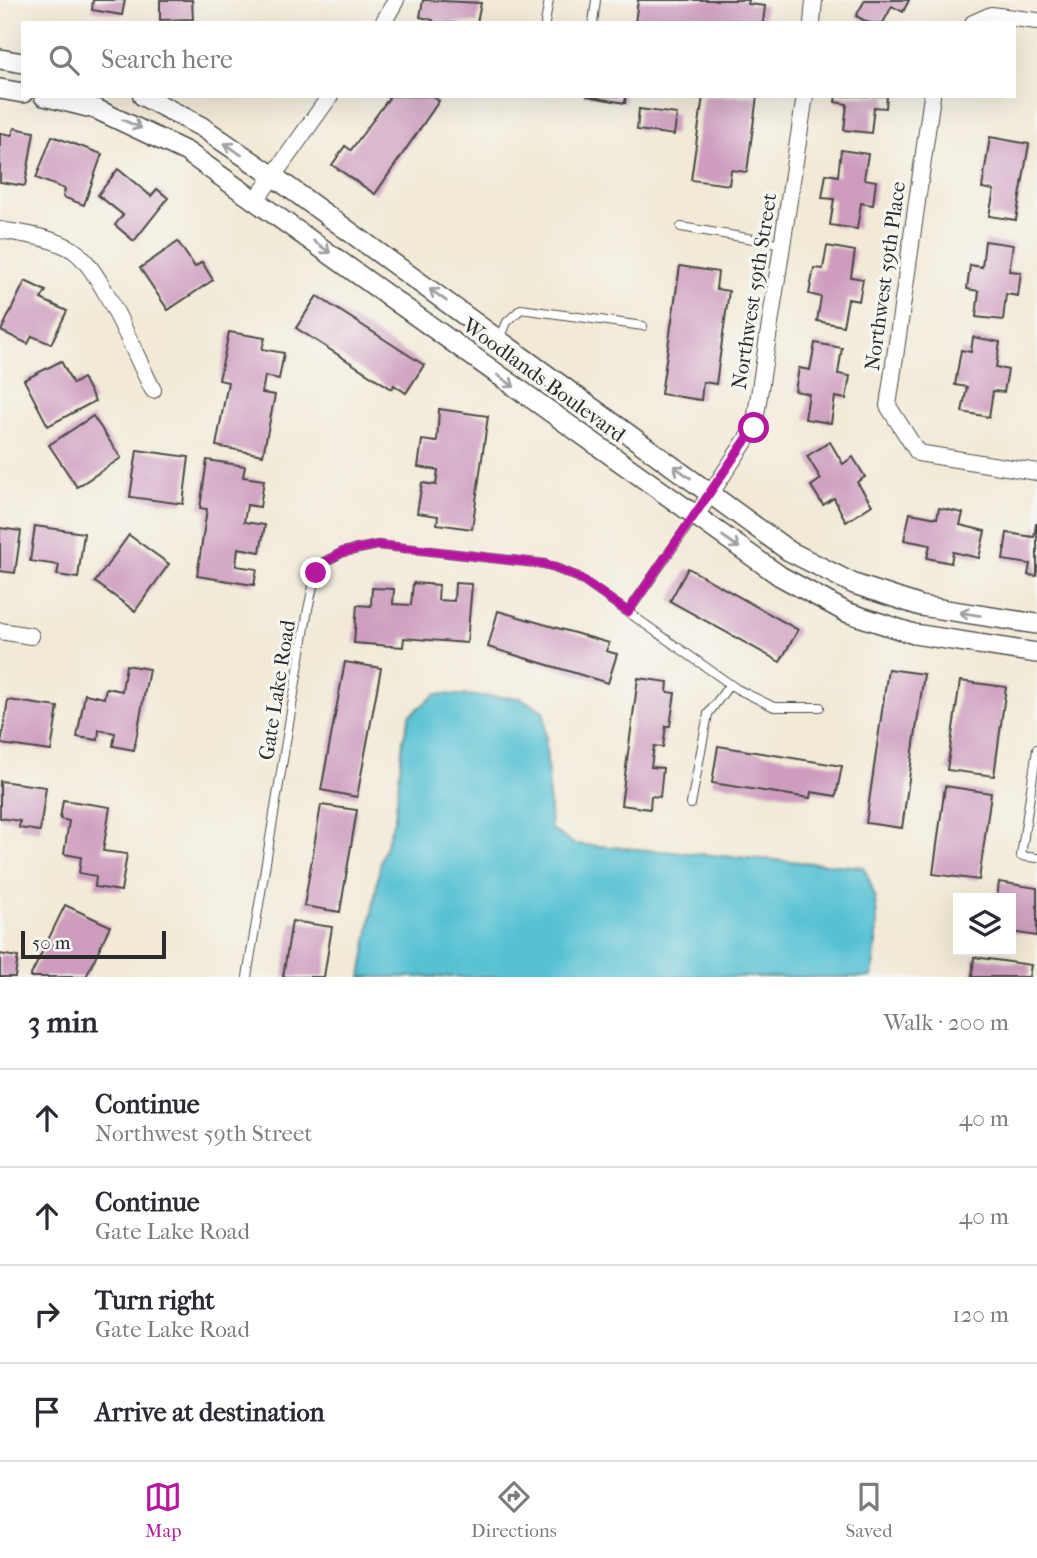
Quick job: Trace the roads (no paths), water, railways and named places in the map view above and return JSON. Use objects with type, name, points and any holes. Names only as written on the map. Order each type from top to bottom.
[{"type":"street","points":[[384,21],[396,0]]},
{"type":"street","points":[[812,21],[814,0]]},
{"type":"street","points":[[978,21],[991,15],[1037,20]]},
{"type":"street","points":[[0,59],[21,63]]},
{"type":"street","points":[[0,89],[21,93]]},
{"type":"street","name":"Woodlands Boulevard","points":[[52,98],[96,109],[139,126],[187,152],[780,576],[846,612],[914,634],[1037,653]]},
{"type":"street","name":"Woodlands Boulevard","points":[[147,98],[202,127],[273,176],[789,551],[854,584],[921,606],[1037,624]]},
{"type":"street","points":[[256,200],[329,98]]},
{"type":"street","name":"Northwest 59th Street","points":[[695,517],[754,428],[805,98]]},
{"type":"street","name":"Northwest 59th Place","points":[[932,98],[888,405],[918,453],[1037,472]]},
{"type":"street","points":[[0,230],[31,235],[72,249],[90,266],[153,390]]},
{"type":"street","points":[[0,631],[30,636]]},
{"type":"lane","points":[[545,21],[549,0]]},
{"type":"lane","points":[[593,21],[596,0]]},
{"type":"lane","points":[[681,227],[783,244]]},
{"type":"lane","points":[[499,340],[506,322],[521,309],[643,327]]},
{"type":"lane","points":[[628,612],[695,517]]},
{"type":"lane","name":"Gate Lake Road","points":[[247,977],[316,573],[324,562],[343,552],[378,545],[545,564],[578,577],[730,684],[774,707],[820,707]]},
{"type":"lane","points":[[691,804],[708,714],[730,684]]},
{"type":"lane","points":[[1037,749],[1021,856],[1037,858]]},
{"type":"water","points":[[436,694],[520,698],[544,711],[551,829],[574,844],[863,867],[874,893],[876,907],[877,935],[872,977],[361,977],[381,860],[395,817],[403,740],[410,715]]}]
